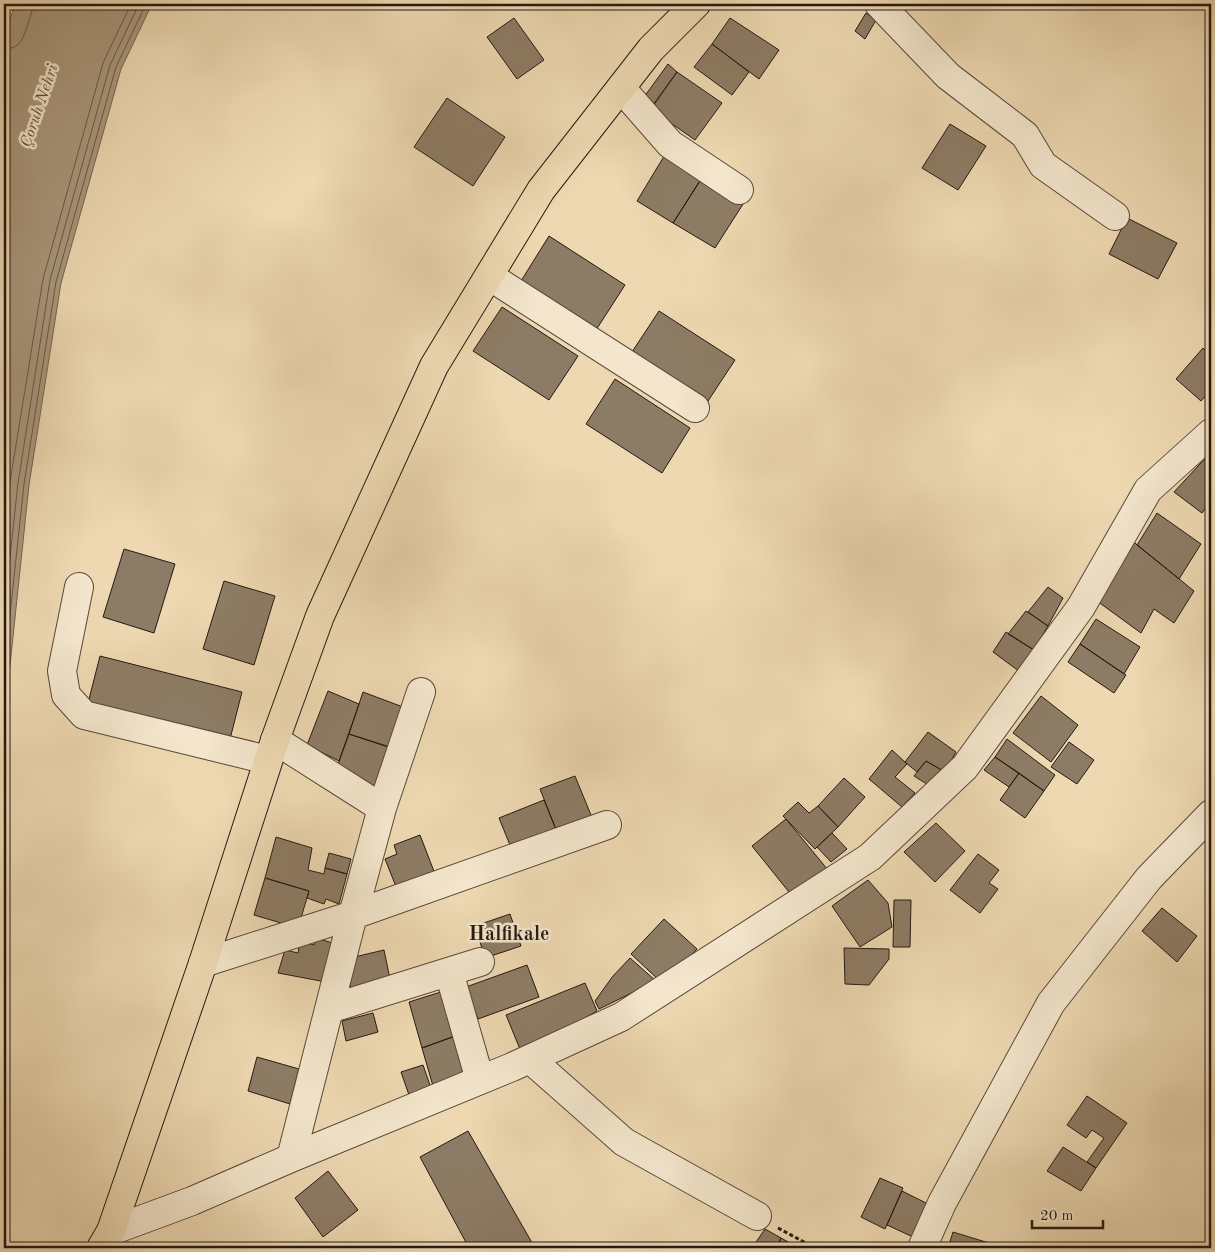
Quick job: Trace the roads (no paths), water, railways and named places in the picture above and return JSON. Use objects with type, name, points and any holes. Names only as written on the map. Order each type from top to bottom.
[{"type":"main road","points":[[106,1240],[203,962],[271,750],[320,616],[434,366],[541,190],[651,49],[696,4]]},
{"type":"street","points":[[879,4],[948,76],[1025,135],[1043,166],[1115,216]]},
{"type":"street","points":[[621,88],[670,144],[739,190]]},
{"type":"street","points":[[489,276],[695,408]]},
{"type":"street","points":[[106,1240],[291,1158],[530,1059],[621,1017],[870,857],[965,767],[1080,607],[1148,490],[1211,433]]},
{"type":"street","points":[[79,587],[62,671],[66,695],[84,715],[271,750],[382,808]]},
{"type":"street","points":[[291,1158],[382,808],[421,692]]},
{"type":"street","points":[[922,1248],[942,1203],[1050,1003],[1149,878],[1211,814]]},
{"type":"street","points":[[203,962],[353,915],[607,824]]},
{"type":"street","points":[[329,1009],[480,962]]},
{"type":"street","points":[[449,972],[480,1080]]},
{"type":"street","points":[[530,1059],[624,1142],[757,1216]]},
{"type":"water","name":"Çoruh Nehri","points":[[15,4],[152,4],[121,69],[61,283],[29,485],[4,722],[4,37]]},
{"type":"district","name":"Halfikale","points":[[509,935]]}]
